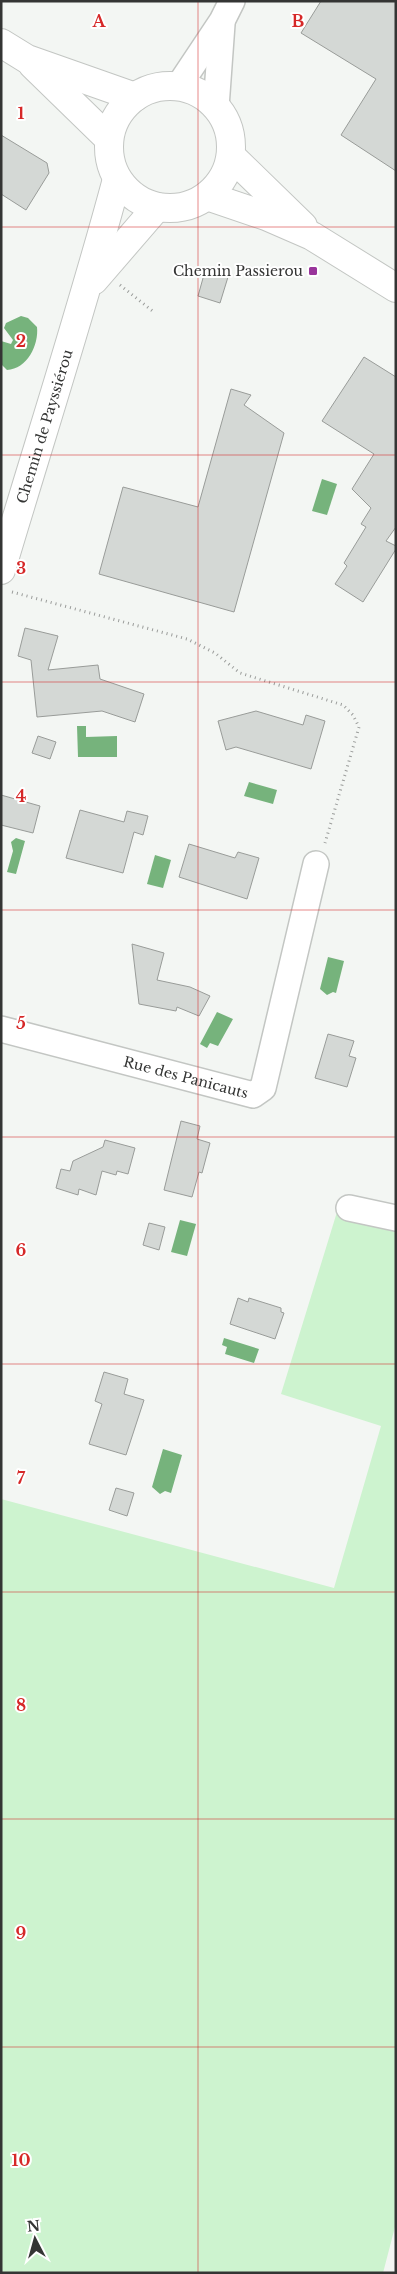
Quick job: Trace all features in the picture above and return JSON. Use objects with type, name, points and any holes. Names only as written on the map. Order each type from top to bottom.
[{"type":"main road","points":[[1,43],[27,59],[135,97]]},
{"type":"main road","points":[[27,59],[109,139]]},
{"type":"main road","points":[[163,87],[178,87],[192,90],[216,107],[228,130],[230,156],[226,171],[207,196],[192,205],[174,208],[157,207],[141,202],[128,192],[117,179],[111,167],[109,139],[114,123],[122,109],[135,97],[163,87]]},
{"type":"main road","points":[[230,156],[312,236]]},
{"type":"main road","name":"Chemin de Payssiérou","points":[[6,581],[68,346],[90,284],[117,179]]},
{"type":"main road","points":[[207,196],[266,216],[312,236],[396,288]]},
{"type":"main road","name":"Chemin de Payssiérou","points":[[90,284],[157,207]]},
{"type":"street","points":[[178,87],[227,11]]},
{"type":"street","points":[[216,107],[227,11]]},
{"type":"street","name":"Rue des Panicauts","points":[[1,1029],[253,1095],[263,1088],[316,864]]},
{"type":"street","points":[[349,1208],[396,1218]]},
{"type":"path","points":[[6,581],[188,639],[215,653],[240,673],[343,705],[353,715],[359,727],[327,838],[316,864]]},
{"type":"shaded area","points":[[21,316],[28,318],[37,327],[36,341],[26,361],[14,369],[7,370],[1,364],[1,341],[11,344],[13,340],[4,328],[6,323]]},
{"type":"shaded area","points":[[322,479],[337,484],[327,515],[312,511]]},
{"type":"shaded area","points":[[77,726],[86,726],[86,737],[117,736],[117,757],[78,757]]},
{"type":"shaded area","points":[[249,782],[277,790],[273,804],[244,796]]},
{"type":"shaded area","points":[[16,838],[25,841],[16,874],[7,872],[13,851],[11,842]]},
{"type":"shaded area","points":[[155,855],[171,860],[163,888],[147,884]]},
{"type":"shaded area","points":[[328,957],[344,961],[336,993],[333,992],[327,995],[320,989]]},
{"type":"shaded area","points":[[217,1012],[233,1019],[218,1046],[210,1043],[207,1048],[200,1044]]},
{"type":"shaded area","points":[[337,1212],[396,1228],[396,2223],[383,2273],[1,2273],[1,1499],[334,1588],[381,1426],[281,1394]]},
{"type":"shaded area","points":[[180,1220],[196,1224],[187,1256],[171,1252]]},
{"type":"shaded area","points":[[224,1338],[259,1349],[254,1363],[225,1354],[227,1347],[222,1345]]},
{"type":"shaded area","points":[[163,1449],[182,1455],[171,1493],[165,1491],[160,1494],[152,1487]]},
{"type":"building","points":[[321,1],[396,1],[396,171],[341,135],[376,79],[301,33]]},
{"type":"building","points":[[1,135],[47,163],[49,173],[26,210],[1,194]]},
{"type":"building","points":[[205,271],[228,277],[220,303],[198,296]]},
{"type":"building","points":[[364,357],[396,377],[396,527],[386,541],[396,546],[396,549],[363,602],[335,584],[347,566],[344,563],[366,527],[361,524],[371,508],[352,489],[374,454],[322,421]]},
{"type":"building","points":[[231,389],[251,395],[244,405],[284,433],[234,612],[99,574],[123,487],[198,507]]},
{"type":"building","points":[[25,628],[58,636],[48,670],[98,665],[100,679],[144,694],[135,722],[102,711],[37,717],[31,660],[18,656]]},
{"type":"building","points":[[256,711],[303,725],[306,715],[325,721],[311,769],[236,747],[226,750],[218,721]]},
{"type":"building","points":[[38,736],[56,742],[50,759],[32,753]]},
{"type":"building","points":[[1,795],[40,806],[33,833],[1,825]]},
{"type":"building","points":[[80,810],[124,822],[127,811],[148,816],[143,835],[134,832],[123,873],[66,858]]},
{"type":"building","points":[[189,844],[235,858],[238,852],[259,858],[247,899],[179,877]]},
{"type":"building","points":[[132,944],[164,953],[157,980],[190,987],[210,996],[199,1016],[177,1007],[176,1011],[139,1004]]},
{"type":"building","points":[[328,1034],[354,1041],[349,1056],[356,1058],[347,1087],[315,1078]]},
{"type":"building","points":[[181,1121],[200,1126],[197,1139],[210,1143],[202,1173],[199,1172],[192,1197],[164,1190]]},
{"type":"building","points":[[105,1140],[135,1148],[128,1174],[117,1171],[116,1175],[102,1171],[96,1195],[79,1189],[78,1195],[56,1188],[61,1169],[70,1171],[73,1161],[103,1147]]},
{"type":"building","points":[[149,1223],[165,1227],[159,1250],[143,1245]]},
{"type":"building","points":[[238,1298],[248,1302],[249,1298],[281,1308],[281,1312],[284,1313],[275,1339],[230,1324]]},
{"type":"building","points":[[104,1372],[128,1379],[124,1394],[144,1400],[126,1455],[89,1444],[102,1404],[95,1401]]},
{"type":"building","points":[[116,1488],[134,1493],[127,1516],[109,1510]]},
{"type":"place","name":"Chemin Passierou","points":[[313,271]]}]
